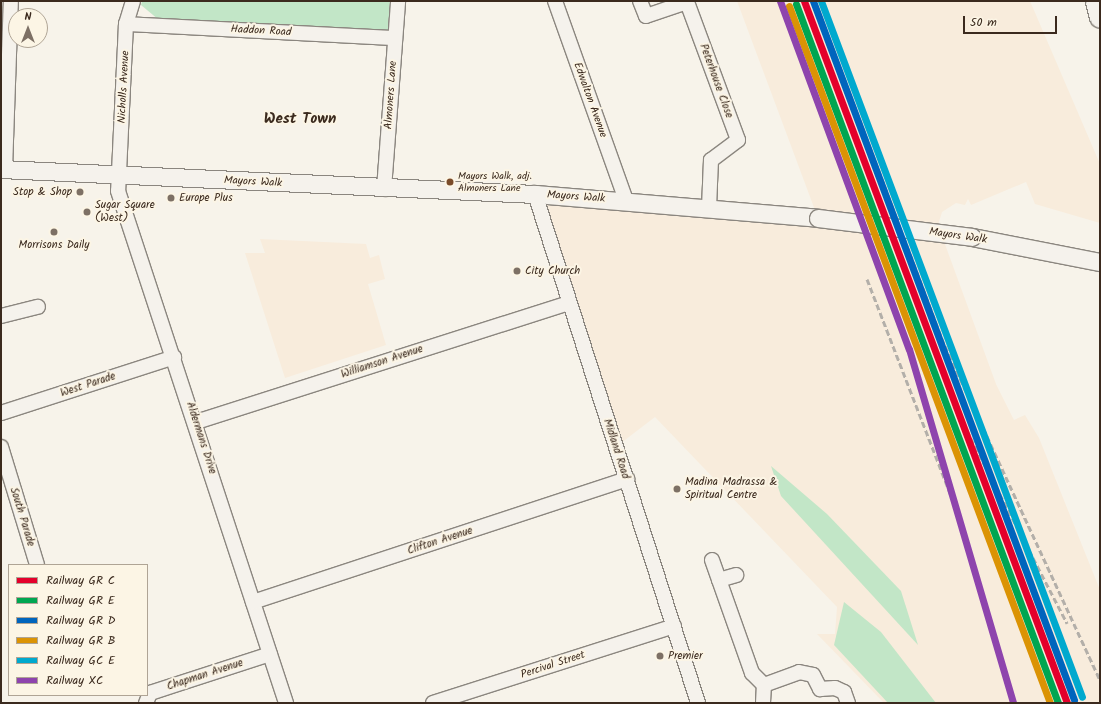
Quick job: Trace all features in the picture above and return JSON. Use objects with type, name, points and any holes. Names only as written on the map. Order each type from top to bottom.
[{"type":"main road","points":[[1096,1],[1100,17]]},
{"type":"street","points":[[3,169],[11,1]]},
{"type":"street","name":"Nicholls Avenue","points":[[119,173],[126,24],[133,1]]},
{"type":"street","name":"Almoners Lane","points":[[384,189],[398,1]]},
{"type":"street","name":"Edwalton Avenue","points":[[555,1],[626,200]]},
{"type":"street","name":"Peterhouse Close","points":[[640,1],[646,16],[687,2],[738,140],[711,160],[709,208]]},
{"type":"street","name":"Haddon Road","points":[[126,24],[395,38]]},
{"type":"street","name":"Mayors Walk","points":[[3,169],[119,173],[384,189],[535,194],[626,200],[818,218],[972,237],[1100,262]]},
{"type":"street","name":"Aldermans Drive","points":[[119,173],[118,190],[196,422],[286,703]]},
{"type":"street","name":"Midland Road","points":[[535,194],[568,303],[698,703]]},
{"type":"street","name":"Williamson Avenue","points":[[196,422],[568,303]]},
{"type":"street","points":[[1,316],[38,307]]},
{"type":"street","name":"West Parade","points":[[1,413],[174,357]]},
{"type":"street","name":"South Parade","points":[[1,446],[37,564]]},
{"type":"street","name":"Clifton Avenue","points":[[254,602],[626,479]]},
{"type":"street","points":[[712,560],[752,673],[764,685],[763,703]]},
{"type":"street","points":[[719,580],[736,575]]},
{"type":"street","name":"Percival Street","points":[[433,703],[674,626]]},
{"type":"street","name":"Chapman Avenue","points":[[148,696],[270,654]]},
{"type":"street","points":[[764,685],[799,672],[813,675],[820,689],[835,688],[844,692],[848,703]]},
{"type":"shaded area","points":[[737,1],[1030,1],[1100,164],[1100,223],[1035,204],[1026,182],[971,205],[968,199],[965,205],[956,203],[942,212],[938,225],[996,384],[1014,420],[1025,415],[1039,438],[1100,590],[1100,703],[884,703],[817,634],[835,634],[837,607],[655,417],[621,443],[542,190],[809,210],[822,229]]},
{"type":"shaded area","points":[[260,239],[366,244],[370,258],[379,255],[385,279],[368,284],[386,345],[285,378],[245,253],[265,253]]},
{"type":"green space","points":[[142,1],[390,1],[388,31],[159,20],[141,5]]},
{"type":"green space","points":[[771,466],[827,514],[901,591],[918,645],[781,496]]},
{"type":"green space","points":[[844,602],[881,632],[936,703],[888,703],[834,645]]},
{"type":"railway","points":[[815,1],[945,346],[1100,680]]},
{"type":"railway","points":[[867,279],[951,496]]},
{"type":"railway","points":[[954,406],[1067,623]]},
{"type":"transit line","points":[[804,1],[1067,703]]},
{"type":"transit line","points":[[813,1],[1074,700]]},
{"type":"transit line","points":[[821,1],[1082,697]]},
{"type":"transit line","points":[[796,4],[1058,703]]},
{"type":"transit line","points":[[789,6],[1050,703]]},
{"type":"rail line","name":"XC","points":[[780,1],[909,349],[1013,703]]},
{"type":"place","name":"Mayors Walk, adj. Almoners Lane","points":[[450,182]]},
{"type":"place","name":"Stop & Shop","points":[[80,192]]},
{"type":"place","name":"Europe Plus","points":[[171,198]]},
{"type":"place","name":"Sugar Square (West)","points":[[87,212]]},
{"type":"place","name":"Morrisons Daily","points":[[54,232]]},
{"type":"place","name":"City Church","points":[[517,271]]},
{"type":"place","name":"Madina Madrassa & Spiritual Centre","points":[[677,489]]},
{"type":"place","name":"Premier","points":[[660,656]]},
{"type":"district","name":"West Town","points":[[300,120]]}]
